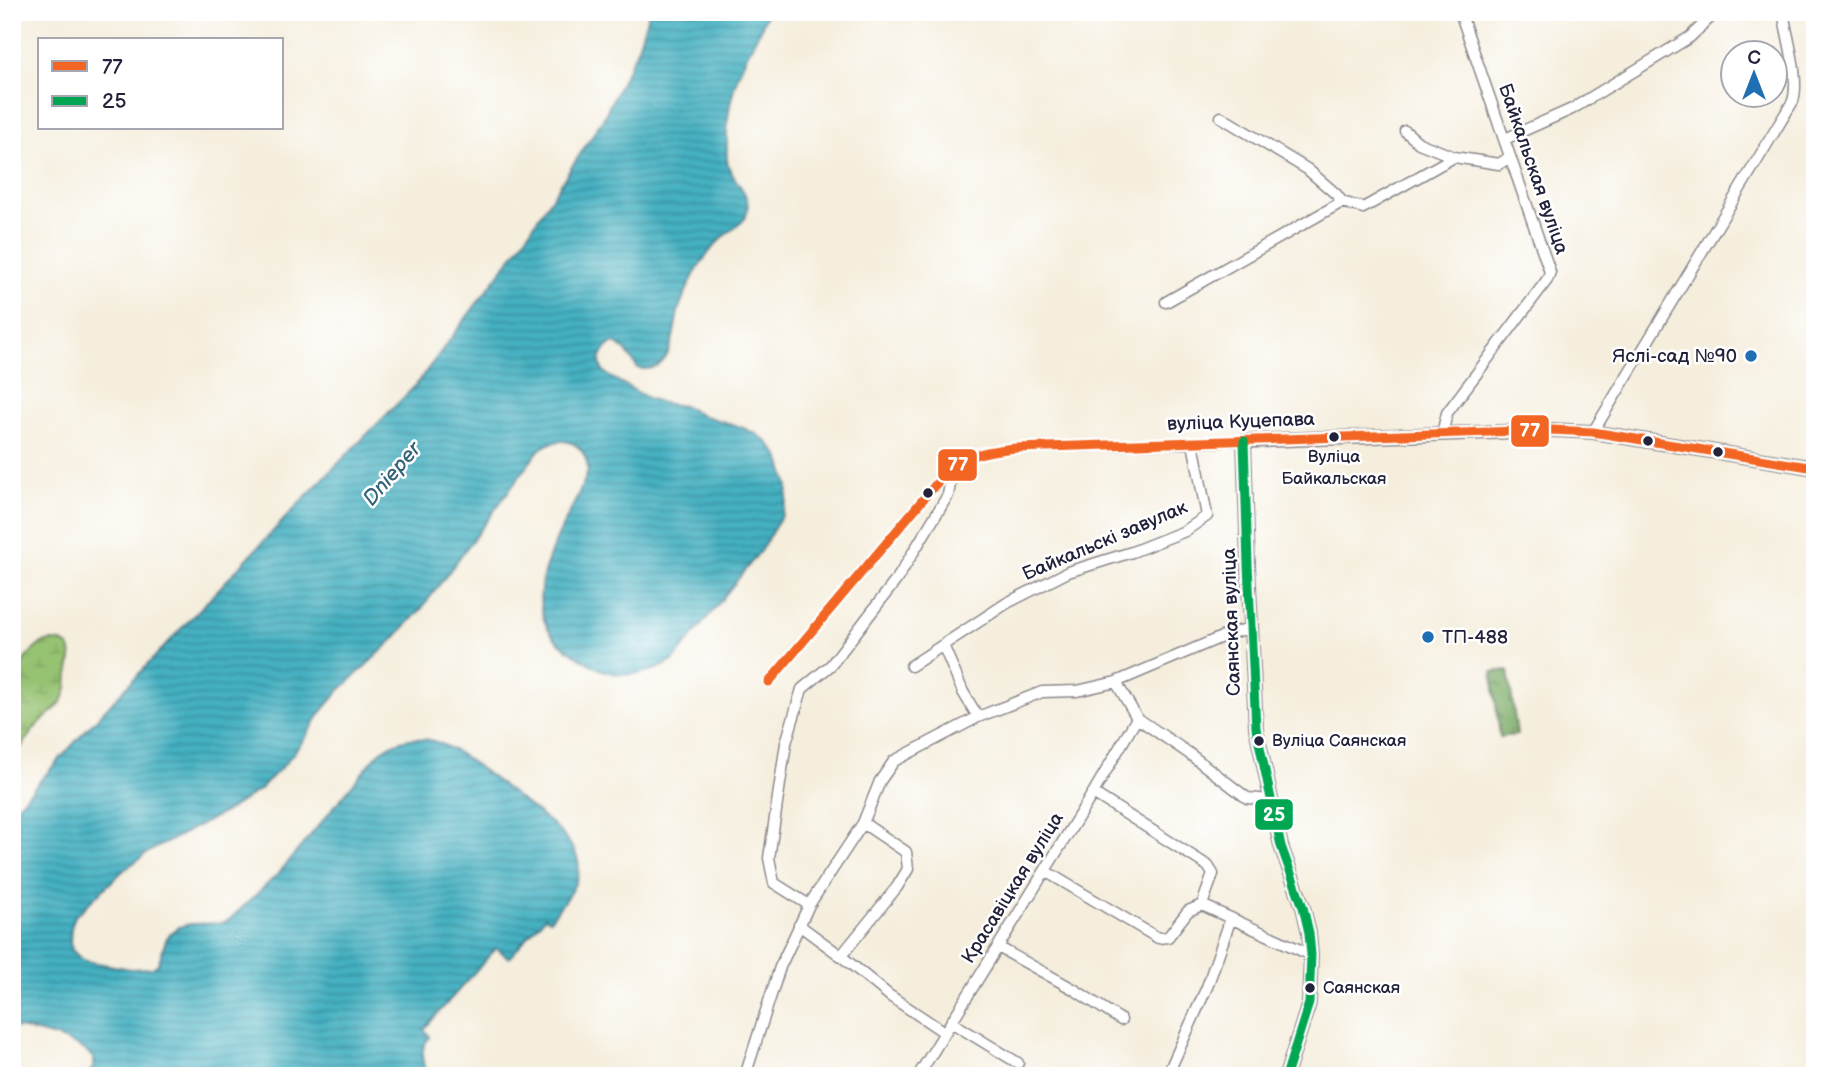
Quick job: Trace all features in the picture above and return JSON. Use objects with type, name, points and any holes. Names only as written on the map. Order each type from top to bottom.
[{"type":"main road","name":"вуліца Куцепава","points":[[1244,441],[1552,430],[1593,432],[1815,468]]},
{"type":"main road","name":"Саянская вуліца","points":[[1244,441],[1256,728],[1281,846],[1303,907],[1311,955],[1309,1003],[1286,1076]]},
{"type":"street","name":"Байкальская вуліца","points":[[1442,434],[1447,413],[1540,290],[1550,272],[1460,12]]},
{"type":"street","points":[[1505,139],[1572,109],[1690,37],[1716,12]]},
{"type":"street","points":[[1593,432],[1793,101],[1796,90],[1795,76],[1783,12]]},
{"type":"street","points":[[1221,117],[1307,169],[1342,202],[1363,208],[1454,157]]},
{"type":"street","points":[[1405,131],[1419,144],[1454,157],[1499,164],[1510,157]]},
{"type":"street","points":[[1166,303],[1342,202]]},
{"type":"street","name":"вуліца Куцепава","points":[[769,682],[936,484],[966,458],[1001,450],[1244,441]]},
{"type":"street","name":"Байкальскі завулак","points":[[911,666],[1007,603],[1068,572],[1143,548],[1185,531],[1207,516],[1193,443]]},
{"type":"street","points":[[809,905],[774,883],[769,858],[786,743],[802,689],[831,665],[897,579],[948,495],[953,468]]},
{"type":"street","points":[[745,1076],[780,967],[799,925],[809,905],[863,823],[880,781],[894,761],[978,717],[1042,692],[1077,691],[1116,682],[1231,633],[1251,628]]},
{"type":"street","points":[[943,645],[963,691],[978,717]]},
{"type":"street","points":[[1116,682],[1137,718],[1247,798],[1271,800]]},
{"type":"street","name":"Красавіцкая вуліца","points":[[918,1076],[1137,718]]},
{"type":"street","points":[[1045,871],[1158,938],[1168,937],[1188,911],[1202,905],[1213,874],[1208,866],[1093,793]]},
{"type":"street","points":[[841,956],[897,887],[908,869],[906,852],[863,823]]},
{"type":"street","points":[[1202,905],[1311,955]]},
{"type":"street","points":[[1167,1076],[1207,987],[1231,918]]},
{"type":"street","points":[[799,925],[890,996],[1018,1063]]},
{"type":"street","points":[[998,947],[1121,1020]]},
{"type":"green space","points":[[51,641],[66,644],[71,651],[67,689],[58,706],[34,729],[19,749],[12,753],[12,680],[28,655],[42,643]]},
{"type":"green space","points":[[1508,670],[1517,735],[1500,737],[1492,672]]},
{"type":"water","name":"Dnieper","points":[[649,12],[766,12],[739,73],[728,119],[727,162],[747,199],[748,206],[746,216],[710,251],[694,275],[679,307],[671,345],[663,361],[649,369],[638,368],[625,350],[615,343],[610,344],[601,356],[602,370],[648,398],[685,406],[701,415],[757,434],[779,456],[788,485],[782,515],[761,550],[673,661],[644,673],[622,674],[601,670],[561,644],[553,636],[543,617],[540,597],[543,575],[588,471],[583,453],[572,443],[557,442],[540,449],[422,608],[393,640],[339,691],[284,765],[259,790],[227,811],[150,851],[124,870],[75,916],[70,943],[79,957],[86,961],[131,969],[152,968],[158,964],[166,940],[179,927],[229,920],[279,873],[378,754],[409,739],[439,743],[467,759],[551,823],[574,850],[579,872],[576,882],[550,920],[545,917],[509,958],[496,948],[424,1029],[430,1037],[422,1055],[428,1076],[85,1076],[94,1066],[92,1057],[83,1049],[52,1036],[12,1027],[12,812],[308,494],[415,386],[520,246],[603,119],[637,50]]},
{"type":"waterway","points":[[12,393],[17,384]]},
{"type":"transit line","name":"77","points":[[769,682],[936,484],[963,461],[991,451],[1552,430],[1593,432],[1815,468]]},
{"type":"transit line","name":"25","points":[[1244,441],[1256,728],[1281,846],[1303,907],[1311,955],[1309,1003],[1286,1076]]},
{"type":"place","name":"Яслі-сад №90","points":[[1751,356]]},
{"type":"place","name":"Вуліца Байкальская","points":[[1334,437]]},
{"type":"place","name":"ТП-488","points":[[1428,637]]},
{"type":"place","name":"Вуліца Саянская","points":[[1259,741]]},
{"type":"place","name":"Саянская","points":[[1310,988]]}]
